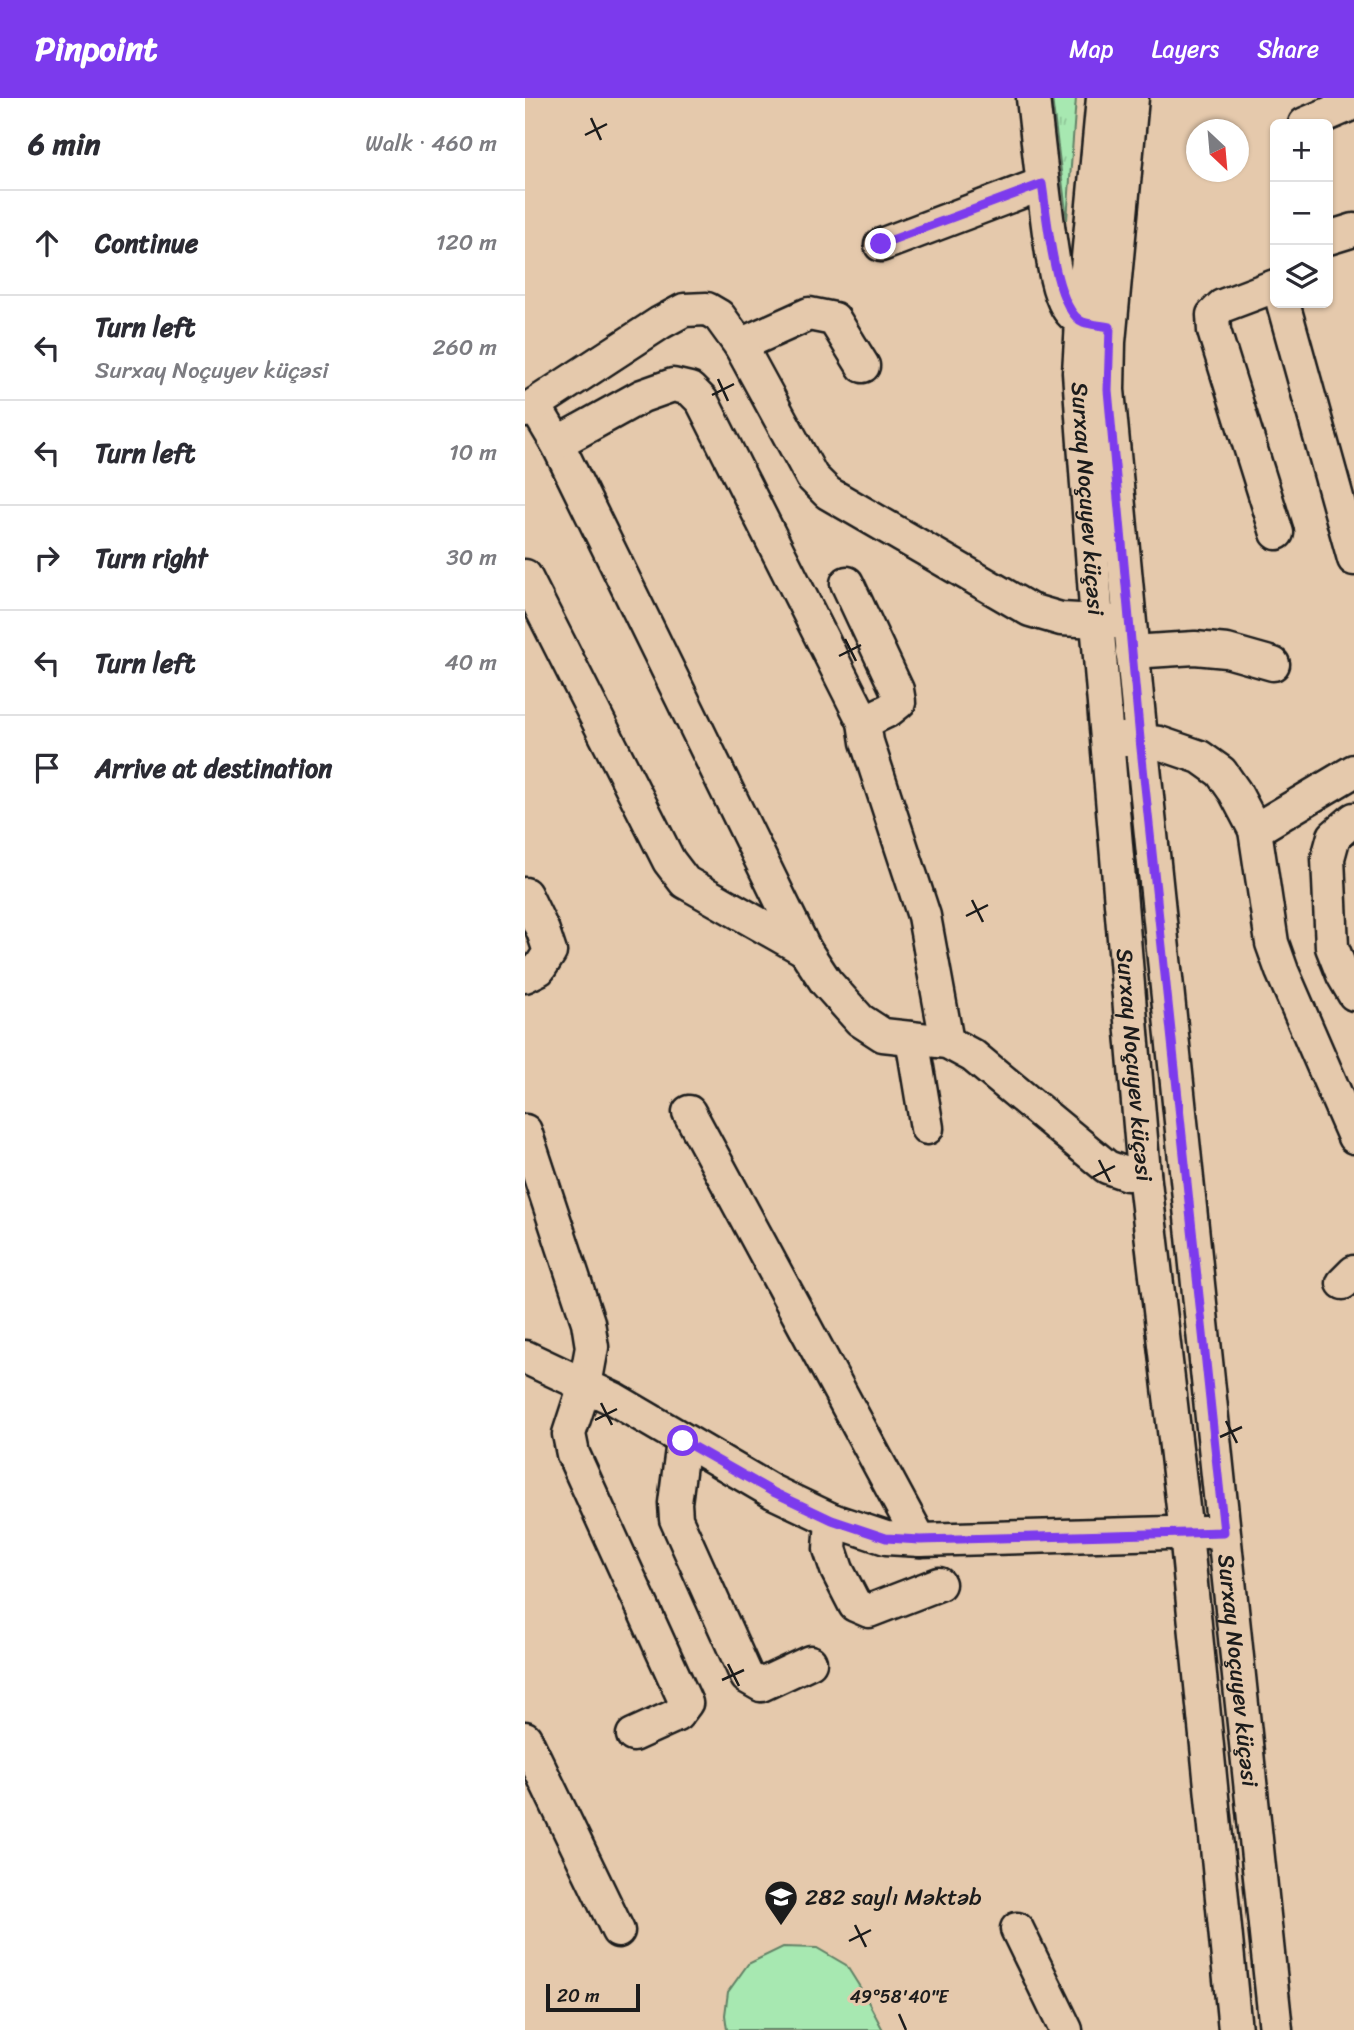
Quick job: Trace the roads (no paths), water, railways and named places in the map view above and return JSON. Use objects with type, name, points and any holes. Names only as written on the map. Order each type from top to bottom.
[{"type":"street","points":[[1033,98],[1053,260],[1061,290],[1068,309],[1096,324]]},
{"type":"street","name":"Surxay Noçuyev küçəsi","points":[[1103,98],[1096,324],[1108,390],[1140,739],[1276,2030]]},
{"type":"street","name":"Surxay Noçuyev küçəsi","points":[[1132,98],[1096,324],[1079,372],[1106,739],[1144,1173],[1186,1533],[1235,2030]]},
{"type":"street","points":[[1317,119],[1354,103]]},
{"type":"street","points":[[881,244],[1042,184]]},
{"type":"street","points":[[1333,236],[1354,230]]},
{"type":"street","points":[[1270,288],[1222,306],[1213,315],[1214,331],[1277,533]]},
{"type":"street","points":[[1284,308],[1354,559]]},
{"type":"street","points":[[1144,1173],[1126,1174],[1107,1167],[973,1056],[947,1042],[883,1035],[860,1020],[826,982],[805,950],[557,443],[530,409],[660,323],[684,310],[707,309],[719,316],[740,345],[812,477],[828,493],[1030,610],[1061,619],[1097,622],[1131,637],[1227,651],[1273,664]]},
{"type":"street","points":[[740,345],[809,314],[834,319],[863,366]]},
{"type":"street","points":[[557,443],[642,396],[673,385],[690,389],[702,401],[864,722],[867,741],[924,916],[947,1042]]},
{"type":"street","points":[[525,576],[669,861],[685,882],[805,950]]},
{"type":"street","points":[[847,583],[897,690],[899,702],[864,722]]},
{"type":"street","points":[[1106,739],[1140,739],[1201,757],[1221,772],[1235,792],[1255,830],[1272,943],[1354,1137]]},
{"type":"street","points":[[1255,830],[1354,771]]},
{"type":"street","points":[[1354,819],[1334,836],[1328,858],[1332,947],[1354,994]]},
{"type":"street","points":[[525,894],[543,931],[549,952],[539,970],[525,976]]},
{"type":"street","points":[[912,1038],[927,1128]]},
{"type":"street","points":[[689,1112],[920,1540]]},
{"type":"street","points":[[525,1131],[588,1322],[592,1347],[585,1385],[569,1434],[573,1454],[686,1703],[677,1715],[633,1735]]},
{"type":"street","points":[[525,1357],[614,1399],[773,1492],[832,1520],[886,1538],[920,1540],[1224,1532]]},
{"type":"street","points":[[683,1441],[675,1503],[676,1519],[747,1677],[761,1685],[810,1662]]},
{"type":"street","points":[[832,1520],[830,1549],[837,1570],[855,1605],[869,1611],[939,1584]]},
{"type":"street","points":[[525,1738],[618,1931]]},
{"type":"street","points":[[1017,1929],[1066,2030]]},
{"type":"place","name":"282 saylı Məktəb","points":[[781,1927]]}]
